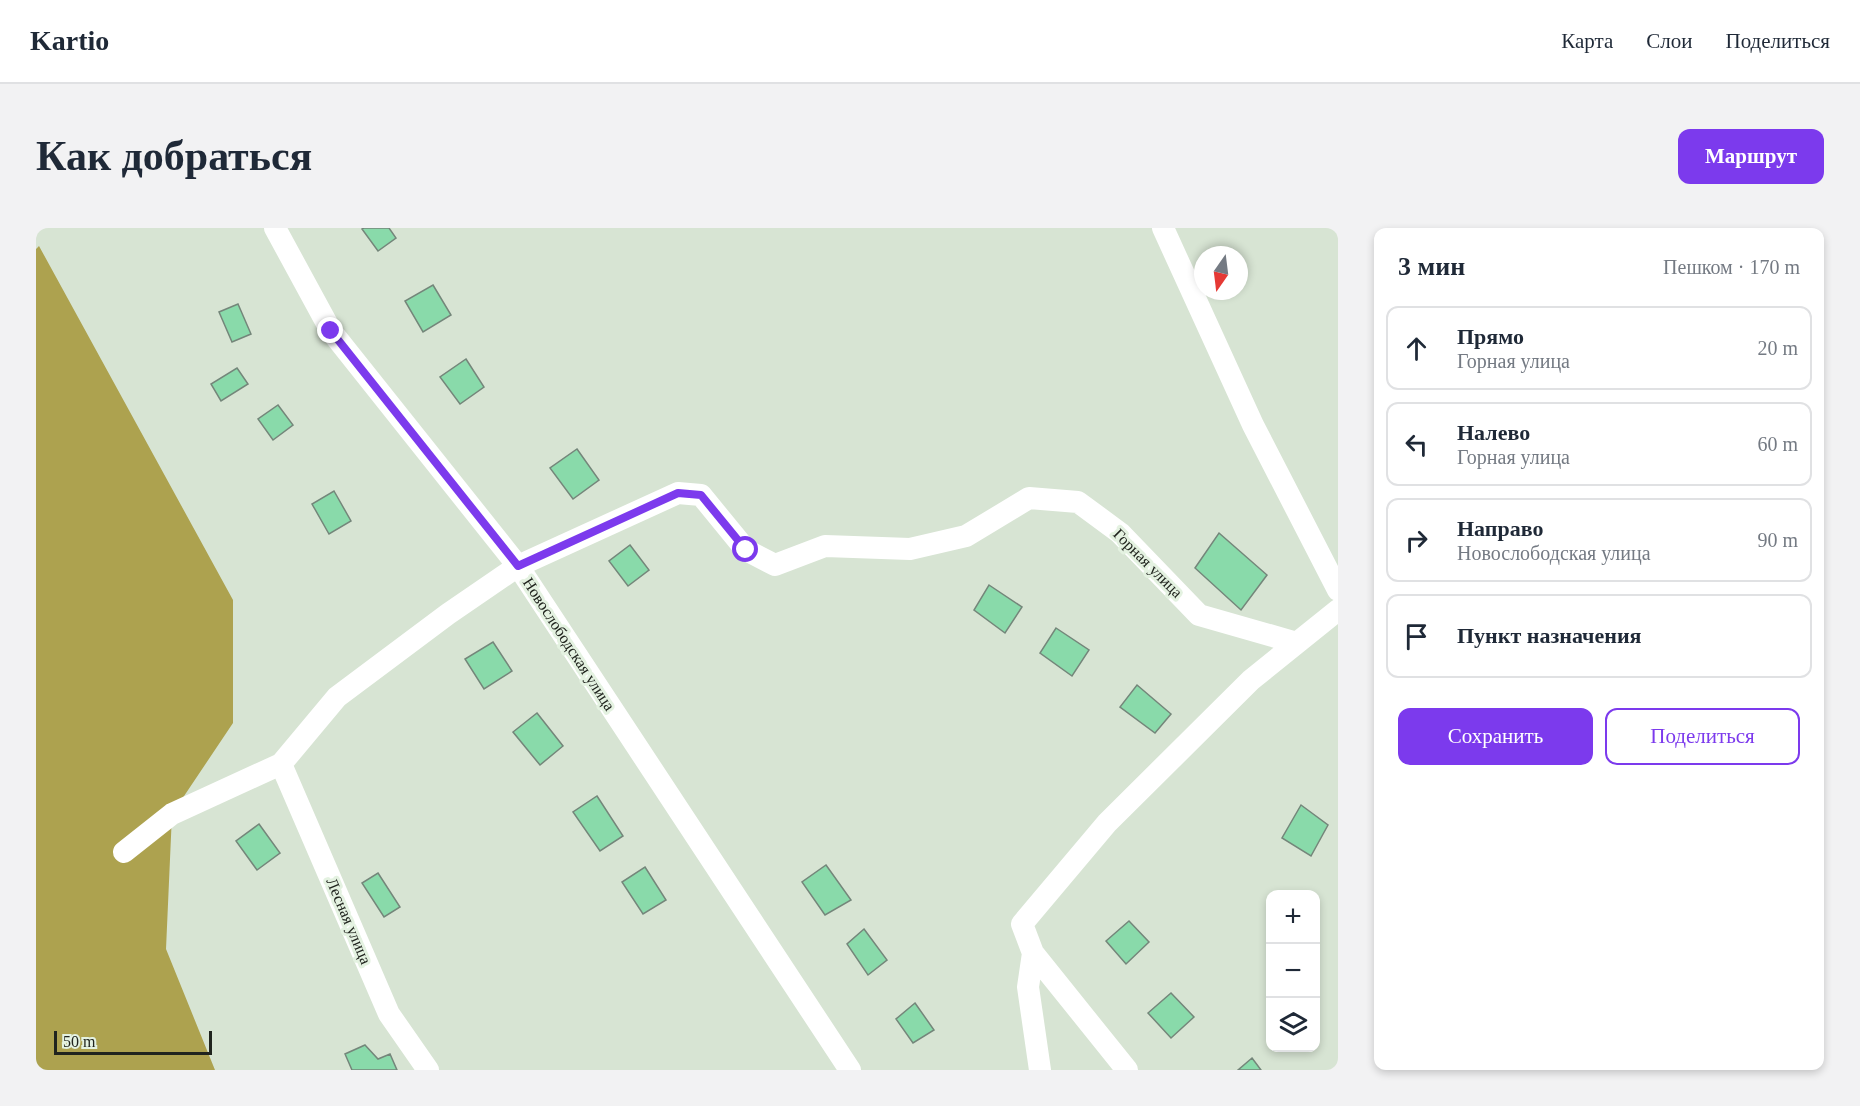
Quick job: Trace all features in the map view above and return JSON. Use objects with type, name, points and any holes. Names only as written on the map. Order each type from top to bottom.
[{"type":"street","name":"Новослободская улица","points":[[275,228],[331,331],[518,566],[850,1070]]},
{"type":"street","points":[[1163,228],[1253,426],[1338,590]]},
{"type":"street","name":"Горная улица","points":[[281,764],[337,697],[448,614],[518,566],[678,493],[701,495],[746,550],[775,565],[825,546],[910,549],[966,536],[1029,498],[1078,502],[1120,533],[1198,615],[1297,643]]},
{"type":"street","points":[[1127,1070],[1033,953],[1022,924],[1107,823],[1251,680],[1338,610]]},
{"type":"street","points":[[124,852],[172,814],[281,764]]},
{"type":"street","name":"Лесная улица","points":[[281,764],[389,1014],[428,1070]]},
{"type":"street","points":[[1033,953],[1028,987],[1040,1070]]},
{"type":"shaded area","points":[[39,246],[233,600],[233,723],[172,814],[166,949],[215,1070],[36,1070],[36,249]]},
{"type":"building","points":[[389,228],[396,238],[378,251],[362,229]]},
{"type":"building","points":[[433,285],[451,315],[423,332],[405,301]]},
{"type":"building","points":[[238,304],[251,334],[232,342],[219,312]]},
{"type":"building","points":[[466,359],[484,387],[460,404],[440,377]]},
{"type":"building","points":[[237,368],[248,384],[221,401],[211,384]]},
{"type":"building","points":[[278,405],[293,425],[273,440],[258,419]]},
{"type":"building","points":[[577,449],[599,480],[573,499],[550,468]]},
{"type":"building","points":[[334,491],[351,521],[329,534],[312,504]]},
{"type":"building","points":[[1219,533],[1267,575],[1241,610],[1195,568]]},
{"type":"building","points":[[630,545],[649,570],[628,586],[609,561]]},
{"type":"building","points":[[989,585],[1022,607],[1005,633],[974,610]]},
{"type":"building","points":[[1056,628],[1089,650],[1072,676],[1040,653]]},
{"type":"building","points":[[493,642],[512,671],[484,689],[465,659]]},
{"type":"building","points":[[1137,685],[1171,714],[1155,733],[1120,707]]},
{"type":"building","points":[[537,713],[563,746],[540,765],[513,732]]},
{"type":"building","points":[[597,796],[623,836],[600,851],[573,812]]},
{"type":"building","points":[[1301,805],[1328,825],[1311,856],[1282,838]]},
{"type":"building","points":[[259,824],[280,853],[257,870],[236,841]]},
{"type":"building","points":[[826,865],[851,900],[825,915],[802,882]]},
{"type":"building","points":[[645,867],[666,900],[643,914],[622,882]]},
{"type":"building","points":[[378,873],[400,907],[384,917],[362,883]]},
{"type":"building","points":[[1129,921],[1149,942],[1126,964],[1106,941]]},
{"type":"building","points":[[864,929],[887,960],[868,975],[847,944]]},
{"type":"building","points":[[1171,993],[1194,1017],[1171,1038],[1148,1013]]},
{"type":"building","points":[[915,1003],[934,1030],[913,1043],[896,1019]]},
{"type":"building","points":[[365,1045],[378,1059],[390,1054],[397,1070],[352,1070],[345,1054]]},
{"type":"building","points":[[1252,1058],[1261,1070],[1238,1070]]},
{"type":"route","points":[[331,331],[518,566],[678,493],[701,495],[746,550]]}]
